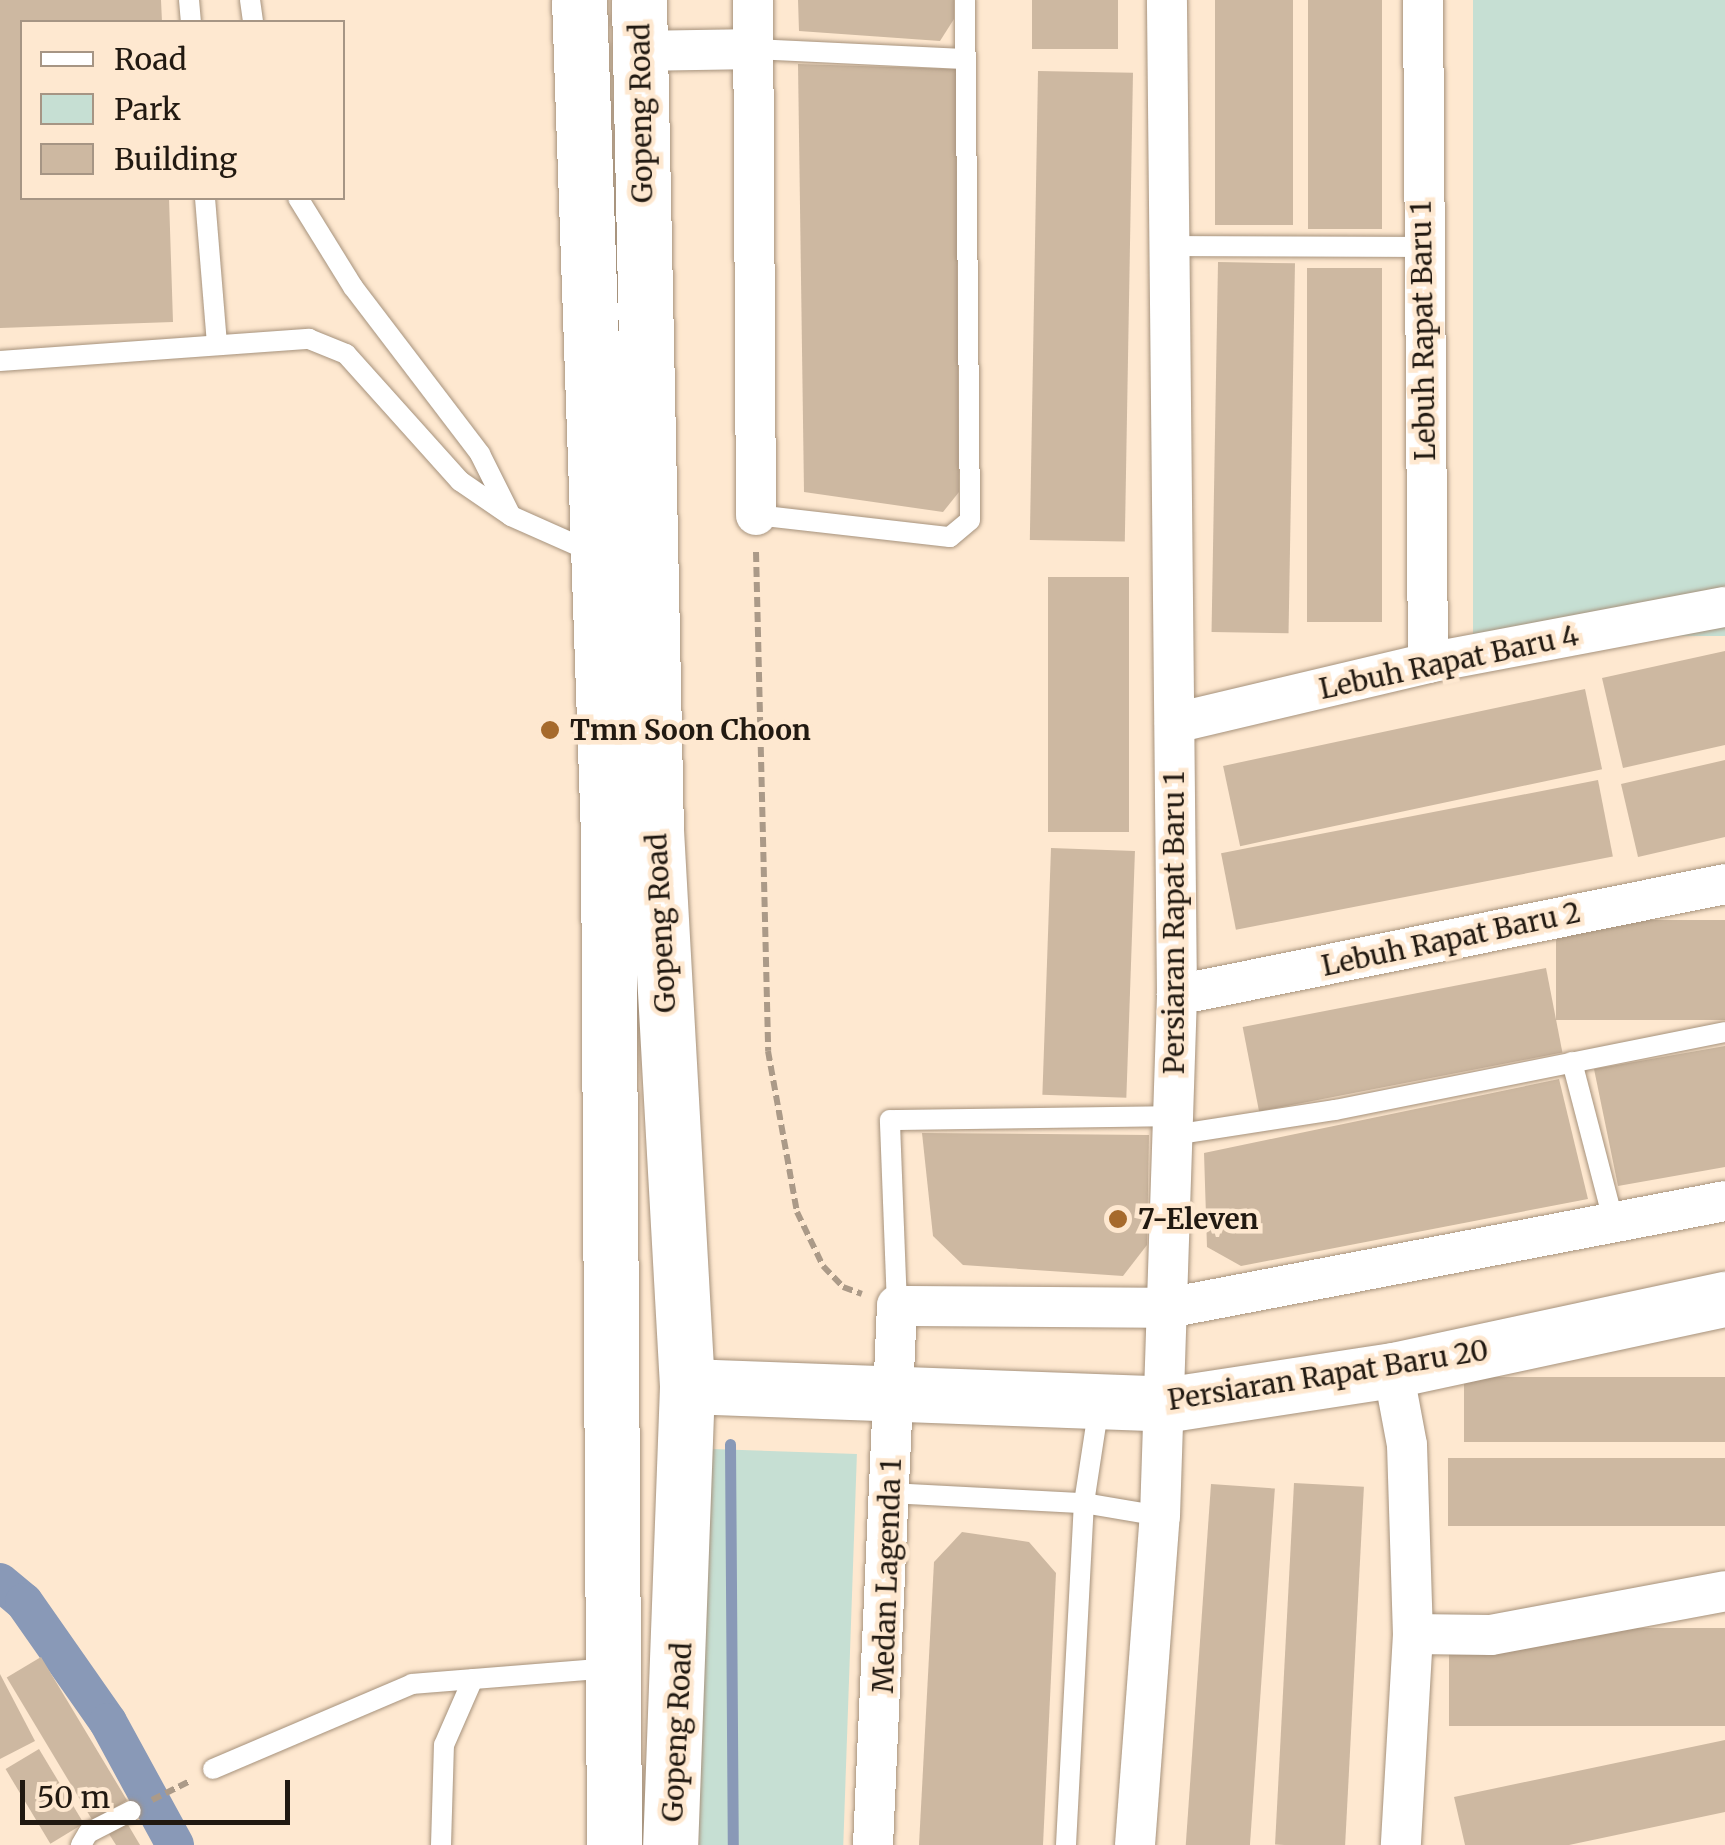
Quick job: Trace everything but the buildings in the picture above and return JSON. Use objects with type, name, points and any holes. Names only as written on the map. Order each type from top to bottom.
[{"type":"main road","name":"Gopeng Road","points":[[579,0],[608,836],[614,1845]]},
{"type":"main road","name":"Gopeng Road","points":[[639,25],[656,830],[687,1386],[670,1845]]},
{"type":"main road","points":[[610,1241],[643,1337],[663,1369],[687,1386],[641,1449],[615,1530]]},
{"type":"main road","name":"Persiaran Rapat Baru 20","points":[[687,1386],[1161,1404],[1393,1370],[1725,1299]]},
{"type":"street","points":[[753,0],[756,515]]},
{"type":"street","name":"Persiaran Rapat Baru 1","points":[[1134,1845],[1160,1516],[1177,995],[1166,0]]},
{"type":"street","name":"Lebuh Rapat Baru 1","points":[[1423,0],[1420,247],[1428,663]]},
{"type":"street","points":[[639,25],[753,50]]},
{"type":"street","name":"Lebuh Rapat Baru 4","points":[[1175,722],[1428,663],[1725,607]]},
{"type":"street","name":"Lebuh Rapat Baru 2","points":[[1177,995],[1725,884]]},
{"type":"street","points":[[897,1306],[1168,1308],[1615,1227],[1725,1201]]},
{"type":"street","name":"Medan Lagenda 1","points":[[873,1845],[897,1306]]},
{"type":"street","points":[[1393,1370],[1407,1446],[1413,1634],[1401,1845]]},
{"type":"street","points":[[1413,1634],[1491,1636],[1725,1590]]},
{"type":"lane","points":[[756,515],[950,537],[970,520],[965,0]]},
{"type":"lane","points":[[753,50],[965,59]]},
{"type":"lane","points":[[205,200],[217,346]]},
{"type":"lane","points":[[299,200],[353,286],[480,454],[510,516]]},
{"type":"lane","points":[[1169,246],[1420,247]]},
{"type":"lane","points":[[0,360],[309,339],[346,354],[460,481],[510,516],[598,554]]},
{"type":"lane","points":[[897,1306],[890,1120],[1172,1125],[1572,1062],[1725,1032]]},
{"type":"lane","points":[[1572,1062],[1615,1227]]},
{"type":"lane","points":[[1066,1845],[1084,1502],[1100,1402]]},
{"type":"lane","points":[[890,1493],[1084,1502],[1160,1516]]},
{"type":"lane","points":[[213,1769],[412,1684],[615,1668]]},
{"type":"lane","points":[[440,1845],[444,1746],[474,1679]]},
{"type":"lane","points":[[82,1845],[88,1833],[131,1811]]},
{"type":"path","points":[[756,515],[768,1051],[797,1212],[823,1266],[843,1287],[897,1306]]},
{"type":"path","points":[[131,1811],[213,1769]]},
{"type":"green space","points":[[1473,0],[1725,0],[1725,636],[1473,636]]},
{"type":"green space","points":[[712,1449],[857,1454],[843,1845],[698,1845]]},
{"type":"waterway","points":[[730,1444],[733,1845]]},
{"type":"waterway","points":[[0,1582],[24,1602],[108,1722],[175,1845]]},
{"type":"place","name":"Tmn Soon Choon","points":[[550,730]]},
{"type":"place","name":"7-Eleven","points":[[1118,1219]]}]
